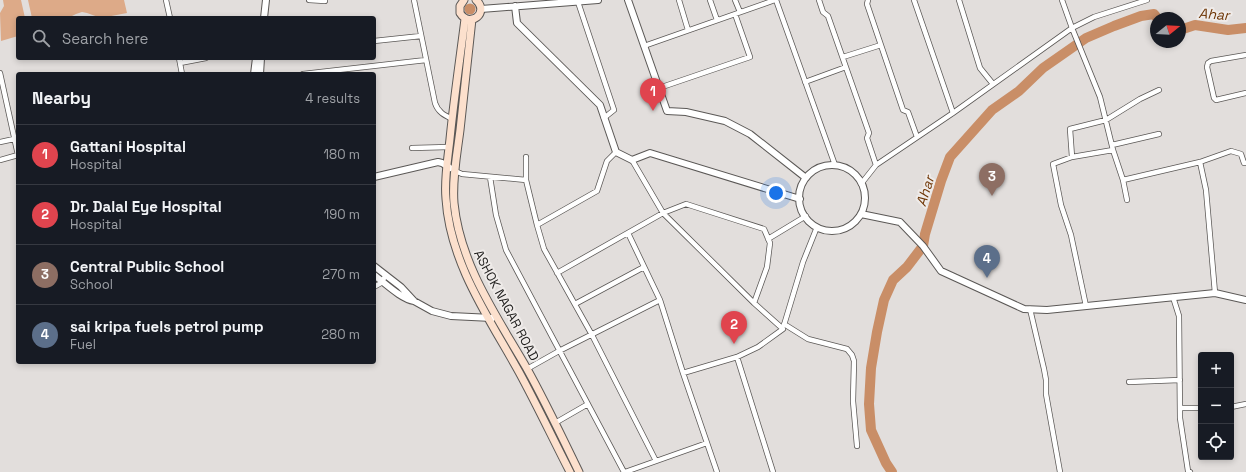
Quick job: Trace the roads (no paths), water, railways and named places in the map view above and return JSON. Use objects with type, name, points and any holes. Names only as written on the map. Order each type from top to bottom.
[{"type":"main road","points":[[464,0],[461,2],[459,9],[460,13],[469,19]]},
{"type":"main road","points":[[469,19],[479,15],[481,9],[476,0]]},
{"type":"main road","points":[[469,19],[452,119],[447,166],[446,199],[455,246],[465,272],[488,318],[520,373],[570,472]]},
{"type":"main road","name":"ASHOK NAGAR ROAD","points":[[469,19],[455,171],[454,200],[460,234],[466,255],[473,271],[556,423],[580,472]]},
{"type":"street","points":[[166,0],[170,16]]},
{"type":"street","points":[[264,16],[266,0]]},
{"type":"street","points":[[309,0],[325,1]]},
{"type":"street","points":[[414,0],[437,109],[442,114],[452,119]]},
{"type":"street","points":[[481,9],[598,0]]},
{"type":"street","points":[[628,0],[667,111],[686,112],[725,121],[750,134],[806,178]]},
{"type":"street","points":[[678,0],[688,30]]},
{"type":"street","points":[[710,0],[717,20]]},
{"type":"street","points":[[659,88],[750,56],[737,13],[736,0]]},
{"type":"street","points":[[644,46],[775,0],[835,165]]},
{"type":"street","points":[[819,0],[823,12],[828,16],[843,57],[869,133],[867,138],[876,165]]},
{"type":"street","points":[[868,0],[867,4],[903,110],[908,112],[917,137]]},
{"type":"street","points":[[914,0],[953,113]]},
{"type":"street","points":[[959,0],[980,68],[993,84]]},
{"type":"street","points":[[1062,0],[1100,97],[1112,148],[1123,180],[1127,200]]},
{"type":"street","points":[[861,184],[876,165],[953,113],[1072,28],[1094,17],[1147,0]]},
{"type":"street","points":[[578,2],[614,110],[604,118]]},
{"type":"street","points":[[515,6],[517,23],[600,105],[616,152],[632,160],[663,213],[754,303],[783,326],[808,339],[847,349],[852,355],[854,361],[853,401],[857,446]]},
{"type":"street","points":[[376,41],[421,36]]},
{"type":"street","points":[[843,57],[881,45]]},
{"type":"street","points":[[1246,55],[1211,61],[1208,63],[1207,67],[1214,98],[1216,100],[1246,93]]},
{"type":"street","points":[[179,60],[182,72]]},
{"type":"street","points":[[254,72],[256,60]]},
{"type":"street","points":[[260,72],[261,60]]},
{"type":"street","points":[[321,72],[426,60]]},
{"type":"street","points":[[805,82],[846,67]]},
{"type":"street","points":[[0,73],[16,147]]},
{"type":"street","points":[[1072,157],[1070,129],[1106,120],[1140,99],[1159,90]]},
{"type":"street","points":[[1086,306],[1072,235],[1061,205],[1053,164],[1072,157],[1112,148],[1159,134]]},
{"type":"street","points":[[0,142],[14,139]]},
{"type":"street","points":[[412,148],[449,146]]},
{"type":"street","points":[[1123,180],[1200,162],[1231,151],[1241,154],[1244,163],[1246,163]]},
{"type":"street","points":[[536,225],[598,191],[608,161],[616,152]]},
{"type":"street","points":[[632,160],[650,153],[800,199]]},
{"type":"street","points":[[0,160],[16,156]]},
{"type":"street","points":[[526,157],[526,180],[536,225],[544,249],[592,335],[656,461]]},
{"type":"street","points":[[376,176],[438,162],[462,174],[526,180]]},
{"type":"street","points":[[1200,162],[1206,190],[1215,293]]},
{"type":"street","points":[[835,165],[850,170],[859,178],[865,195],[864,206],[861,214],[854,223],[843,229],[832,231],[822,230],[812,224],[803,213],[800,199],[800,190],[806,178],[815,170],[824,166],[835,165]]},
{"type":"street","points":[[490,177],[496,215],[506,250],[625,472],[707,443]]},
{"type":"street","points":[[557,273],[663,213],[686,204],[764,229],[770,243],[767,267],[754,303]]},
{"type":"street","points":[[861,214],[900,222],[923,246],[940,271],[1024,309],[1047,310],[1173,296],[1215,293],[1246,300]]},
{"type":"street","points":[[768,239],[806,216]]},
{"type":"street","points":[[683,373],[737,357],[758,347],[783,326],[803,262],[817,227]]},
{"type":"street","points":[[628,233],[660,300],[717,472]]},
{"type":"street","points":[[575,304],[644,267]]},
{"type":"street","points":[[376,268],[405,291],[414,301]]},
{"type":"street","points":[[376,286],[382,282],[386,275]]},
{"type":"street","points":[[376,277],[403,298],[414,301],[432,311],[443,314],[488,318],[497,317]]},
{"type":"street","points":[[1173,296],[1179,316],[1180,418],[1189,472]]},
{"type":"street","points":[[527,369],[559,351],[660,300]]},
{"type":"street","points":[[1030,309],[1044,369],[1046,394],[1060,472]]},
{"type":"street","points":[[737,357],[773,472]]},
{"type":"street","points":[[1129,382],[1180,380]]},
{"type":"street","points":[[556,423],[588,404]]},
{"type":"street","points":[[1234,406],[1246,404]]},
{"type":"street","points":[[1180,408],[1198,408]]},
{"type":"waterway","name":"Ahar","points":[[892,472],[886,463],[871,430],[869,404],[871,368],[877,332],[884,300],[893,280],[907,267],[923,246],[925,234],[941,181],[950,157],[992,110],[1019,91],[1043,68],[1086,38],[1141,16],[1150,15]]},
{"type":"waterway","name":"Ahar","points":[[1186,28],[1195,25],[1228,30],[1246,28]]},
{"type":"place","name":"Gattani Hospital","points":[[653,111]]},
{"type":"place","name":"Central Public School","points":[[992,196]]},
{"type":"place","name":"sai kripa fuels petrol pump","points":[[987,278]]},
{"type":"place","name":"Dr. Dalal Eye Hospital","points":[[734,344]]}]
